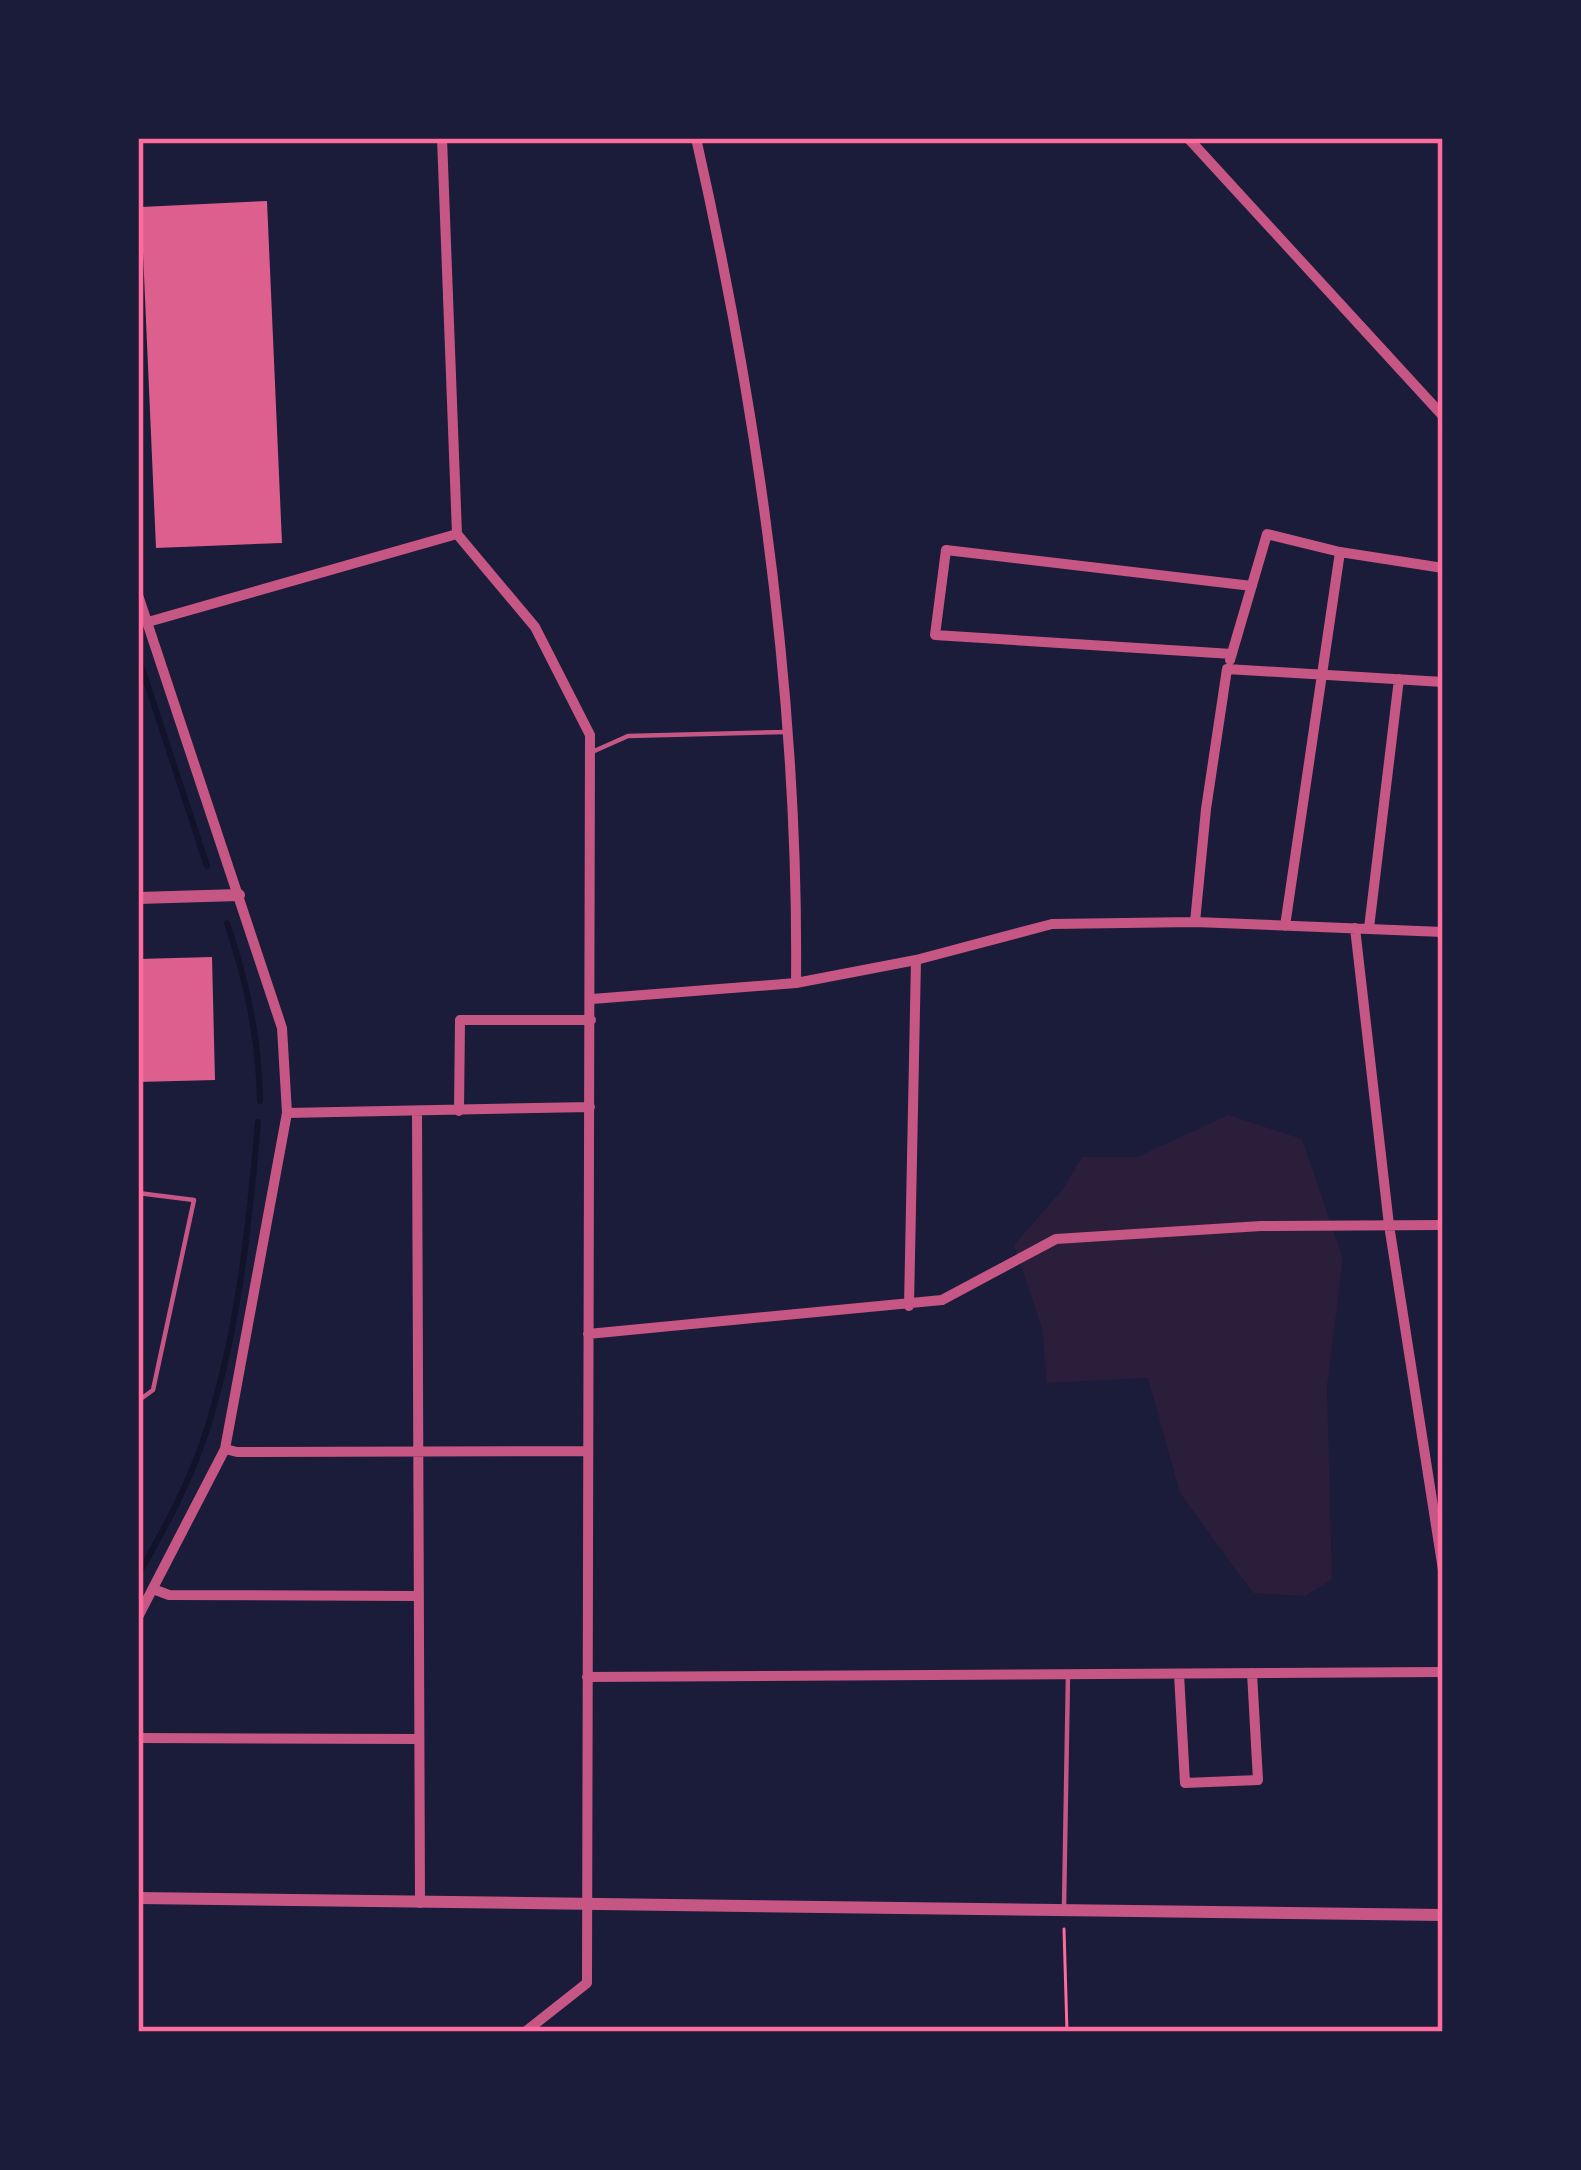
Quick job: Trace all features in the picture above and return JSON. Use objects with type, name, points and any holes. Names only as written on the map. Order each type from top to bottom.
[{"type":"street","points":[[442,138],[457,534],[535,627],[590,735],[587,1983],[525,2032]]},
{"type":"street","points":[[696,138],[758,462],[797,862],[796,983]]},
{"type":"street","points":[[1188,138],[1443,416]]},
{"type":"street","points":[[148,622],[457,534]]},
{"type":"street","points":[[1195,922],[1205,809],[1227,669],[1267,534],[1340,552],[1443,568]]},
{"type":"street","points":[[1232,654],[935,634],[946,550],[1252,586]]},
{"type":"street","points":[[1285,926],[1340,552]]},
{"type":"street","points":[[138,595],[282,1028],[287,1113],[225,1449],[138,1617]]},
{"type":"street","points":[[1227,669],[1443,682]]},
{"type":"street","points":[[1370,928],[1399,679]]},
{"type":"street","points":[[138,898],[239,895]]},
{"type":"street","points":[[592,999],[796,983],[916,960],[1052,924],[1195,922],[1443,932]]},
{"type":"street","points":[[1355,928],[1388,1225],[1443,1570]]},
{"type":"street","points":[[908,1306],[916,960]]},
{"type":"street","points":[[459,1111],[460,1020],[591,1020]]},
{"type":"street","points":[[287,1113],[590,1107]]},
{"type":"street","points":[[417,1112],[420,1903]]},
{"type":"street","points":[[588,1334],[942,1300],[1056,1239],[1261,1226],[1443,1225]]},
{"type":"street","points":[[225,1449],[587,1451]]},
{"type":"street","points":[[153,1589],[169,1595],[417,1596]]},
{"type":"street","points":[[587,1677],[1443,1672]]},
{"type":"street","points":[[1179,1674],[1185,1783],[1258,1780],[1252,1673]]},
{"type":"street","points":[[138,1738],[418,1739]]},
{"type":"street","points":[[138,1898],[1443,1915]]},
{"type":"lane","points":[[590,753],[628,736],[786,733]]},
{"type":"lane","points":[[138,1193],[194,1200],[153,1390],[138,1401]]},
{"type":"lane","points":[[1064,1909],[1068,1674]]},
{"type":"path","points":[[1064,1909],[1067,2032]]},
{"type":"shaded area","points":[[1228,1115],[1302,1139],[1343,1259],[1327,1386],[1332,1579],[1305,1596],[1253,1593],[1180,1493],[1148,1378],[1047,1383],[1042,1328],[1014,1245],[1063,1189],[1082,1157],[1137,1157]]},
{"type":"building","points":[[267,201],[282,543],[156,548],[141,207]]},
{"type":"building","points":[[212,957],[215,1080],[138,1082],[138,959]]},
{"type":"waterway","points":[[138,656],[207,866]]},
{"type":"waterway","points":[[227,923],[251,1011],[260,1101]]},
{"type":"waterway","points":[[138,1575],[189,1476],[215,1403],[240,1284],[258,1122]]}]
